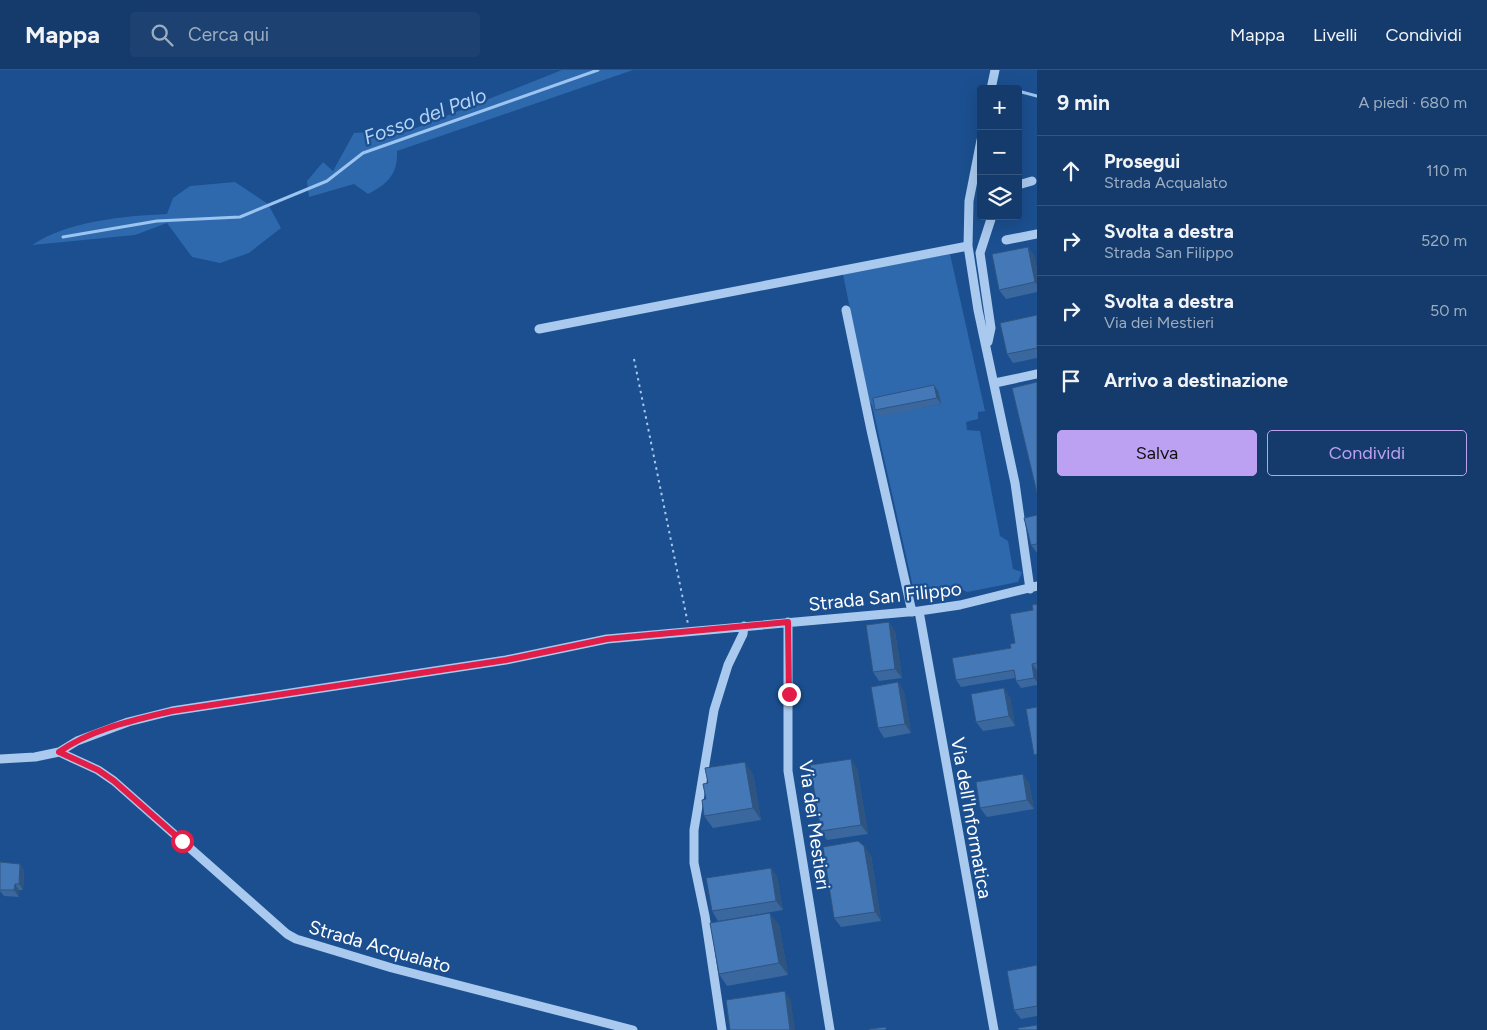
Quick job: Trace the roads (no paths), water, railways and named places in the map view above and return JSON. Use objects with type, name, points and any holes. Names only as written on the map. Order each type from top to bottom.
[{"type":"street","points":[[992,85],[995,70]]},
{"type":"street","points":[[977,159],[968,201],[968,246],[1015,483],[1033,588]]},
{"type":"street","points":[[1022,184],[1032,181]]},
{"type":"street","points":[[987,347],[990,328],[980,253],[991,220]]},
{"type":"street","points":[[1006,240],[1037,234]]},
{"type":"street","points":[[538,329],[968,246]]},
{"type":"street","name":"Via dell'Informatica","points":[[846,310],[871,430],[915,611],[994,1030]]},
{"type":"street","points":[[995,383],[1037,374]]},
{"type":"street","name":"Strada San Filippo","points":[[0,759],[35,757],[59,752],[77,741],[128,722],[172,711],[506,660],[607,639],[960,606],[1033,588]]},
{"type":"street","name":"Via dei Mestieri","points":[[788,622],[788,771],[830,1030]]},
{"type":"street","points":[[722,1030],[705,916],[694,863],[694,830],[714,710],[728,665],[743,634],[744,626]]},
{"type":"street","name":"Strada Acqualato","points":[[59,752],[98,770],[114,781],[296,940],[392,968],[633,1030]]},
{"type":"waterway","name":"Fosso del Palo","points":[[63,237],[157,221],[240,217],[327,181],[363,153],[598,70]]},
{"type":"waterway","name":"Fosso del Palo","points":[[1022,92],[1037,96]]}]
